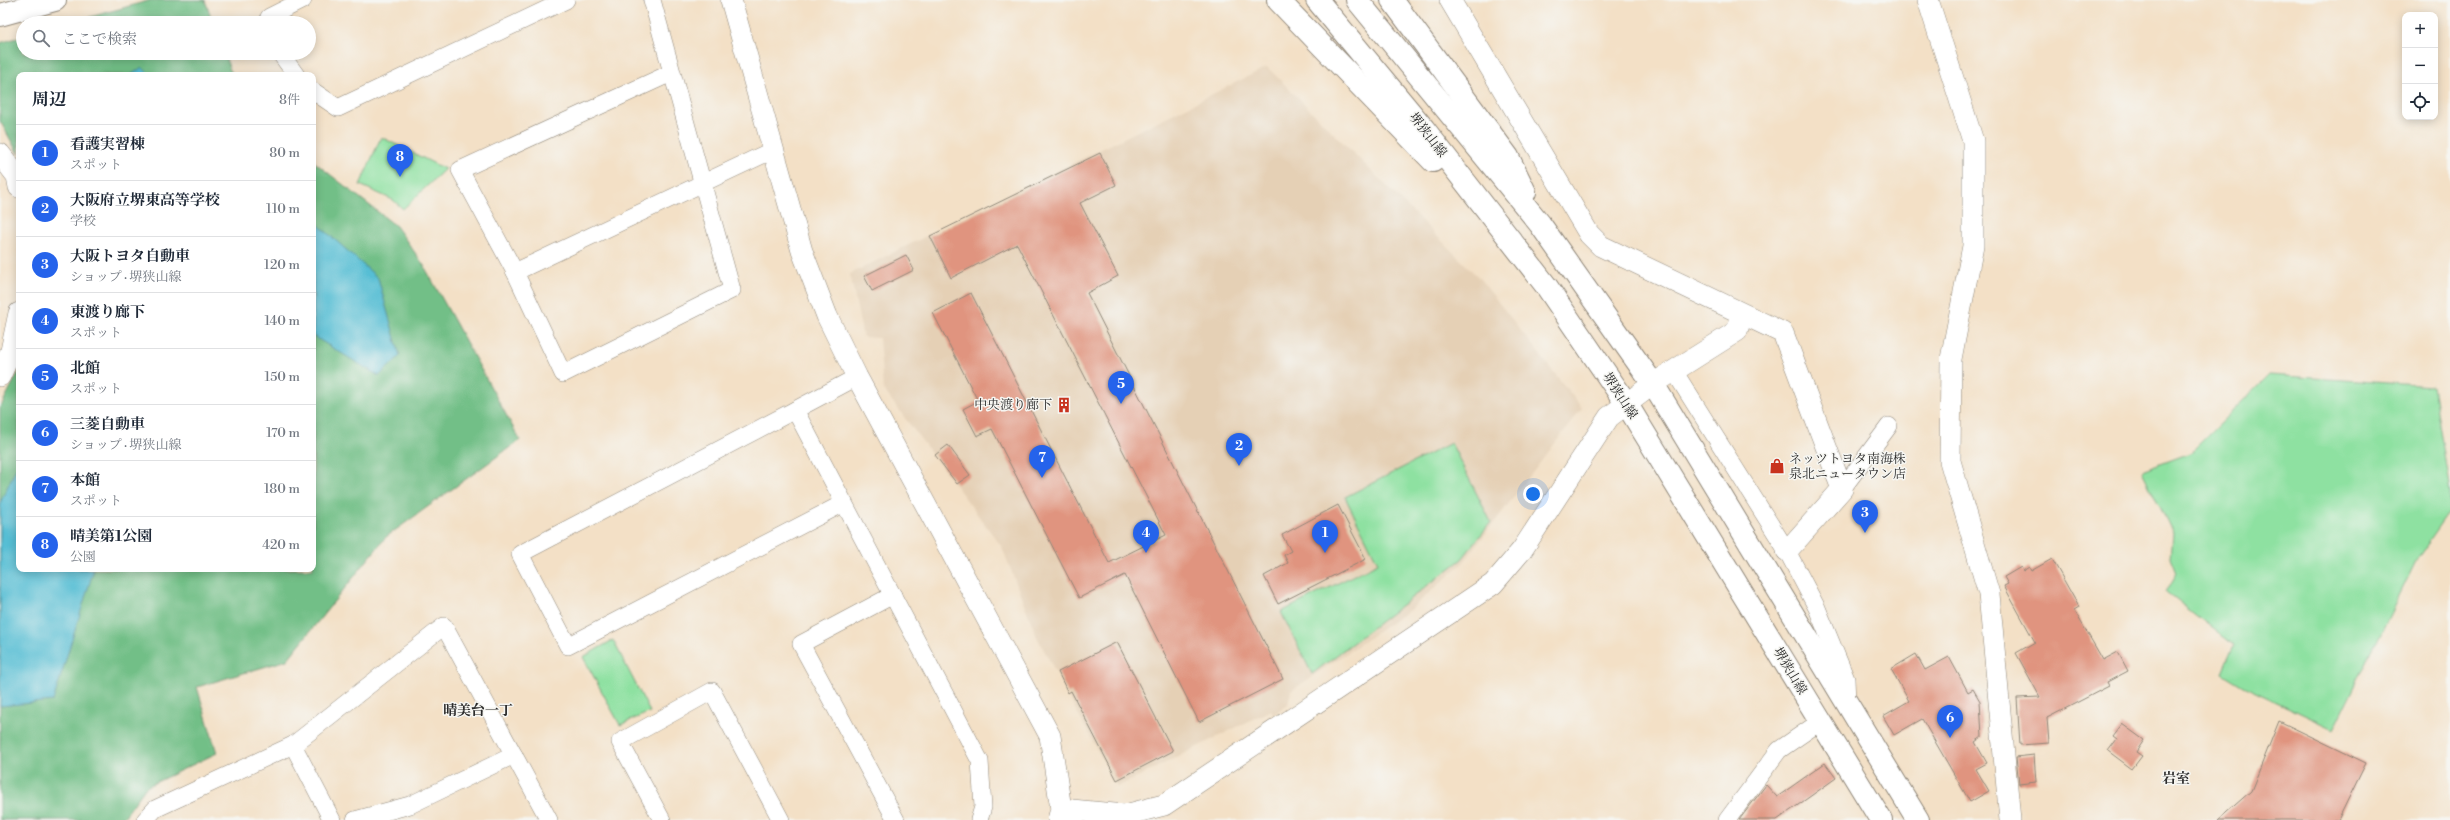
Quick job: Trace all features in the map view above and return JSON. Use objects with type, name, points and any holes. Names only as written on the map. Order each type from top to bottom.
[{"type":"main road","points":[[0,15],[55,0]]},
{"type":"main road","points":[[1278,0],[1507,238]]},
{"type":"main road","name":"堺狭山線","points":[[1317,0],[1424,129],[1507,238],[1547,287],[1626,404],[1881,820]]},
{"type":"main road","points":[[1357,0],[1540,224],[1653,384],[1847,703],[1894,784],[1918,820]]},
{"type":"main road","points":[[1392,0],[1508,157],[1540,224]]},
{"type":"street","points":[[271,16],[303,0]]},
{"type":"street","points":[[316,93],[338,108],[566,0]]},
{"type":"street","points":[[652,0],[732,290],[563,374],[516,272],[460,170],[671,73]]},
{"type":"street","points":[[731,0],[802,251],[813,283],[857,377],[1050,736],[1060,815],[1125,815],[1164,805],[1492,584],[1522,550],[1610,417],[1653,384],[1737,331],[1742,315]]},
{"type":"street","points":[[1928,0],[1973,141],[1973,246],[1951,359],[1950,461],[1989,594],[2010,820]]},
{"type":"street","points":[[1452,1],[1589,234],[1604,248],[1782,333],[1842,488]]},
{"type":"street","points":[[285,60],[294,72]]},
{"type":"street","points":[[516,272],[773,150]]},
{"type":"street","points":[[0,154],[16,175]]},
{"type":"street","points":[[0,376],[11,351],[16,327]]},
{"type":"street","points":[[1674,371],[1787,551],[1817,608],[1846,679],[1847,703]]},
{"type":"street","points":[[844,503],[568,646],[520,554],[857,377]]},
{"type":"street","points":[[795,410],[980,761],[983,807],[979,820]]},
{"type":"street","points":[[1787,551],[1842,488],[1889,426]]},
{"type":"street","points":[[893,595],[801,644],[896,820]]},
{"type":"street","points":[[155,816],[293,745],[444,626],[549,820]]},
{"type":"street","points":[[662,820],[620,742],[712,691],[781,820]]},
{"type":"street","points":[[1727,820],[1779,750],[1821,722]]},
{"type":"street","points":[[293,745],[332,820]]},
{"type":"street","points":[[355,820],[410,805],[514,755]]},
{"type":"shaded area","points":[[1267,67],[1480,279],[1582,408],[1464,562],[1411,609],[1291,691],[1288,704],[1273,715],[1271,710],[1117,787],[1037,637],[1002,547],[883,389],[879,338],[863,337],[850,274]]},
{"type":"green space","points":[[151,0],[205,0],[211,16],[94,16]]},
{"type":"green space","points":[[16,38],[16,60],[226,60],[232,72],[16,72],[16,150],[0,121],[0,43]]},
{"type":"green space","points":[[381,137],[445,169],[403,209],[393,200],[360,185]]},
{"type":"green space","points":[[316,163],[396,226],[423,264],[520,440],[386,537],[287,660],[197,687],[217,753],[146,787],[122,820],[0,820],[0,408],[16,377],[16,572],[316,572]]},
{"type":"green space","points":[[2269,375],[2433,386],[2450,492],[2450,512],[2417,559],[2334,729],[2243,686],[2222,673],[2234,645],[2166,592],[2177,573],[2171,558],[2173,533],[2142,471],[2190,453]]},
{"type":"green space","points":[[1451,443],[1491,522],[1462,559],[1312,674],[1281,612],[1378,563],[1345,497]]},
{"type":"green space","points":[[613,640],[650,712],[620,725],[583,657]]},
{"type":"water","points":[[142,67],[147,72],[135,72]]},
{"type":"water","points":[[316,223],[378,278],[400,356],[379,376],[316,338]]},
{"type":"water","points":[[16,468],[16,572],[93,572],[53,701],[0,706],[0,503]]},
{"type":"building","points":[[1100,153],[1116,185],[1080,203],[1118,276],[1087,293],[1283,679],[1199,722],[1125,575],[1079,598],[992,429],[977,436],[963,409],[978,401],[933,313],[971,293],[1109,563],[1166,535],[1017,244],[951,278],[930,236]]},
{"type":"building","points":[[906,255],[914,270],[872,291],[864,276]]},
{"type":"building","points":[[948,445],[970,475],[957,484],[935,455]]},
{"type":"building","points":[[1338,505],[1366,559],[1278,604],[1264,576],[1288,563],[1284,555],[1291,551],[1282,535]]},
{"type":"building","points":[[2052,559],[2079,607],[2074,610],[2103,660],[2118,652],[2128,671],[2107,682],[2109,686],[2047,718],[2049,743],[2020,745],[2017,698],[2040,697],[2016,653],[2035,642],[2004,586],[2008,584],[2004,577],[2021,567],[2023,571],[2029,567],[2031,571]]},
{"type":"building","points":[[1117,642],[1173,751],[1117,780],[1071,691],[1068,693],[1058,672]]},
{"type":"building","points":[[1916,654],[1925,670],[1949,657],[1968,692],[1973,689],[1980,701],[1982,737],[1975,742],[1987,763],[1976,769],[1989,791],[1970,802],[1922,719],[1894,735],[1883,716],[1909,701],[1891,669]]},
{"type":"building","points":[[2279,721],[2366,763],[2338,820],[2218,820],[2251,791]]},
{"type":"building","points":[[2122,724],[2144,740],[2136,752],[2142,756],[2132,769],[2108,751],[2117,739],[2113,736]]},
{"type":"building","points":[[2034,755],[2036,782],[2019,784],[2016,757]]},
{"type":"building","points":[[1825,763],[1836,778],[1777,820],[1739,820],[1766,785],[1777,797]]},
{"type":"place","name":"晴美第1公園","points":[[400,177]]},
{"type":"place","name":"北館","points":[[1121,404]]},
{"type":"place","name":"中央渡り廊下","points":[[1064,405]]},
{"type":"place","name":"大阪府立堺東高等学校","points":[[1239,466]]},
{"type":"place","name":"ネッツトヨタ南海株 泉北ニュータウン店","points":[[1777,466]]},
{"type":"place","name":"本館","points":[[1042,478]]},
{"type":"place","name":"大阪トヨタ自動車","points":[[1865,533]]},
{"type":"place","name":"東渡り廊下","points":[[1146,553]]},
{"type":"place","name":"看護実習棟","points":[[1325,553]]},
{"type":"place","name":"三菱自動車","points":[[1950,738]]},
{"type":"district","name":"晴美台一丁","points":[[478,711]]},
{"type":"district","name":"岩室","points":[[2176,779]]}]
